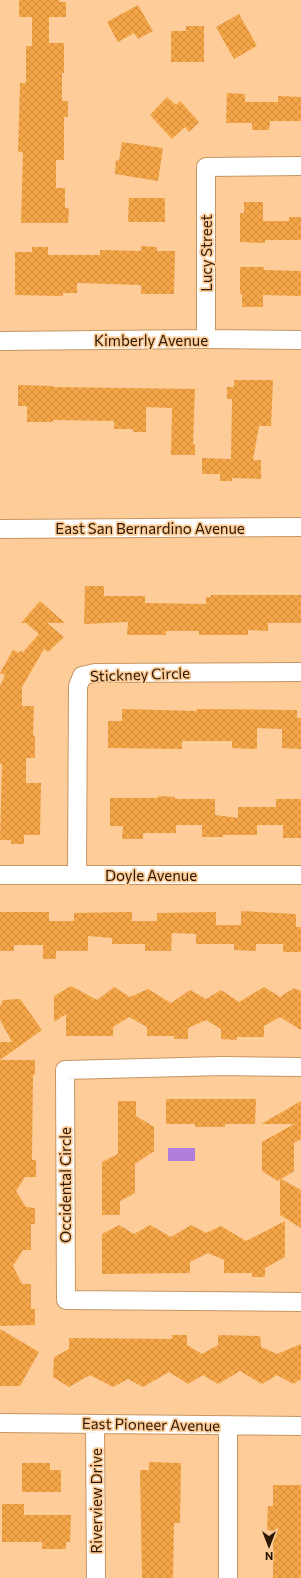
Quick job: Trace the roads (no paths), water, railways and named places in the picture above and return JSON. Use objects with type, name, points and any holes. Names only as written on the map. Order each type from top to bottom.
[{"type":"street","name":"Lucy Street","points":[[206,339],[206,167],[301,166]]},
{"type":"street","name":"Kimberly Avenue","points":[[0,341],[206,339],[301,340]]},
{"type":"street","name":"East San Bernardino Avenue","points":[[0,529],[301,527]]},
{"type":"street","name":"Stickney Circle","points":[[77,875],[78,686],[82,676],[95,673],[301,672]]},
{"type":"street","name":"Doyle Avenue","points":[[0,875],[301,876]]},
{"type":"street","name":"Occidental Circle","points":[[301,1067],[223,1066],[65,1070],[66,1300],[301,1302]]},
{"type":"street","name":"East Pioneer Avenue","points":[[0,1423],[301,1426]]},
{"type":"street","name":"Riverview Drive","points":[[95,1424],[96,1578]]},
{"type":"street","points":[[228,1425],[228,1578]]}]
